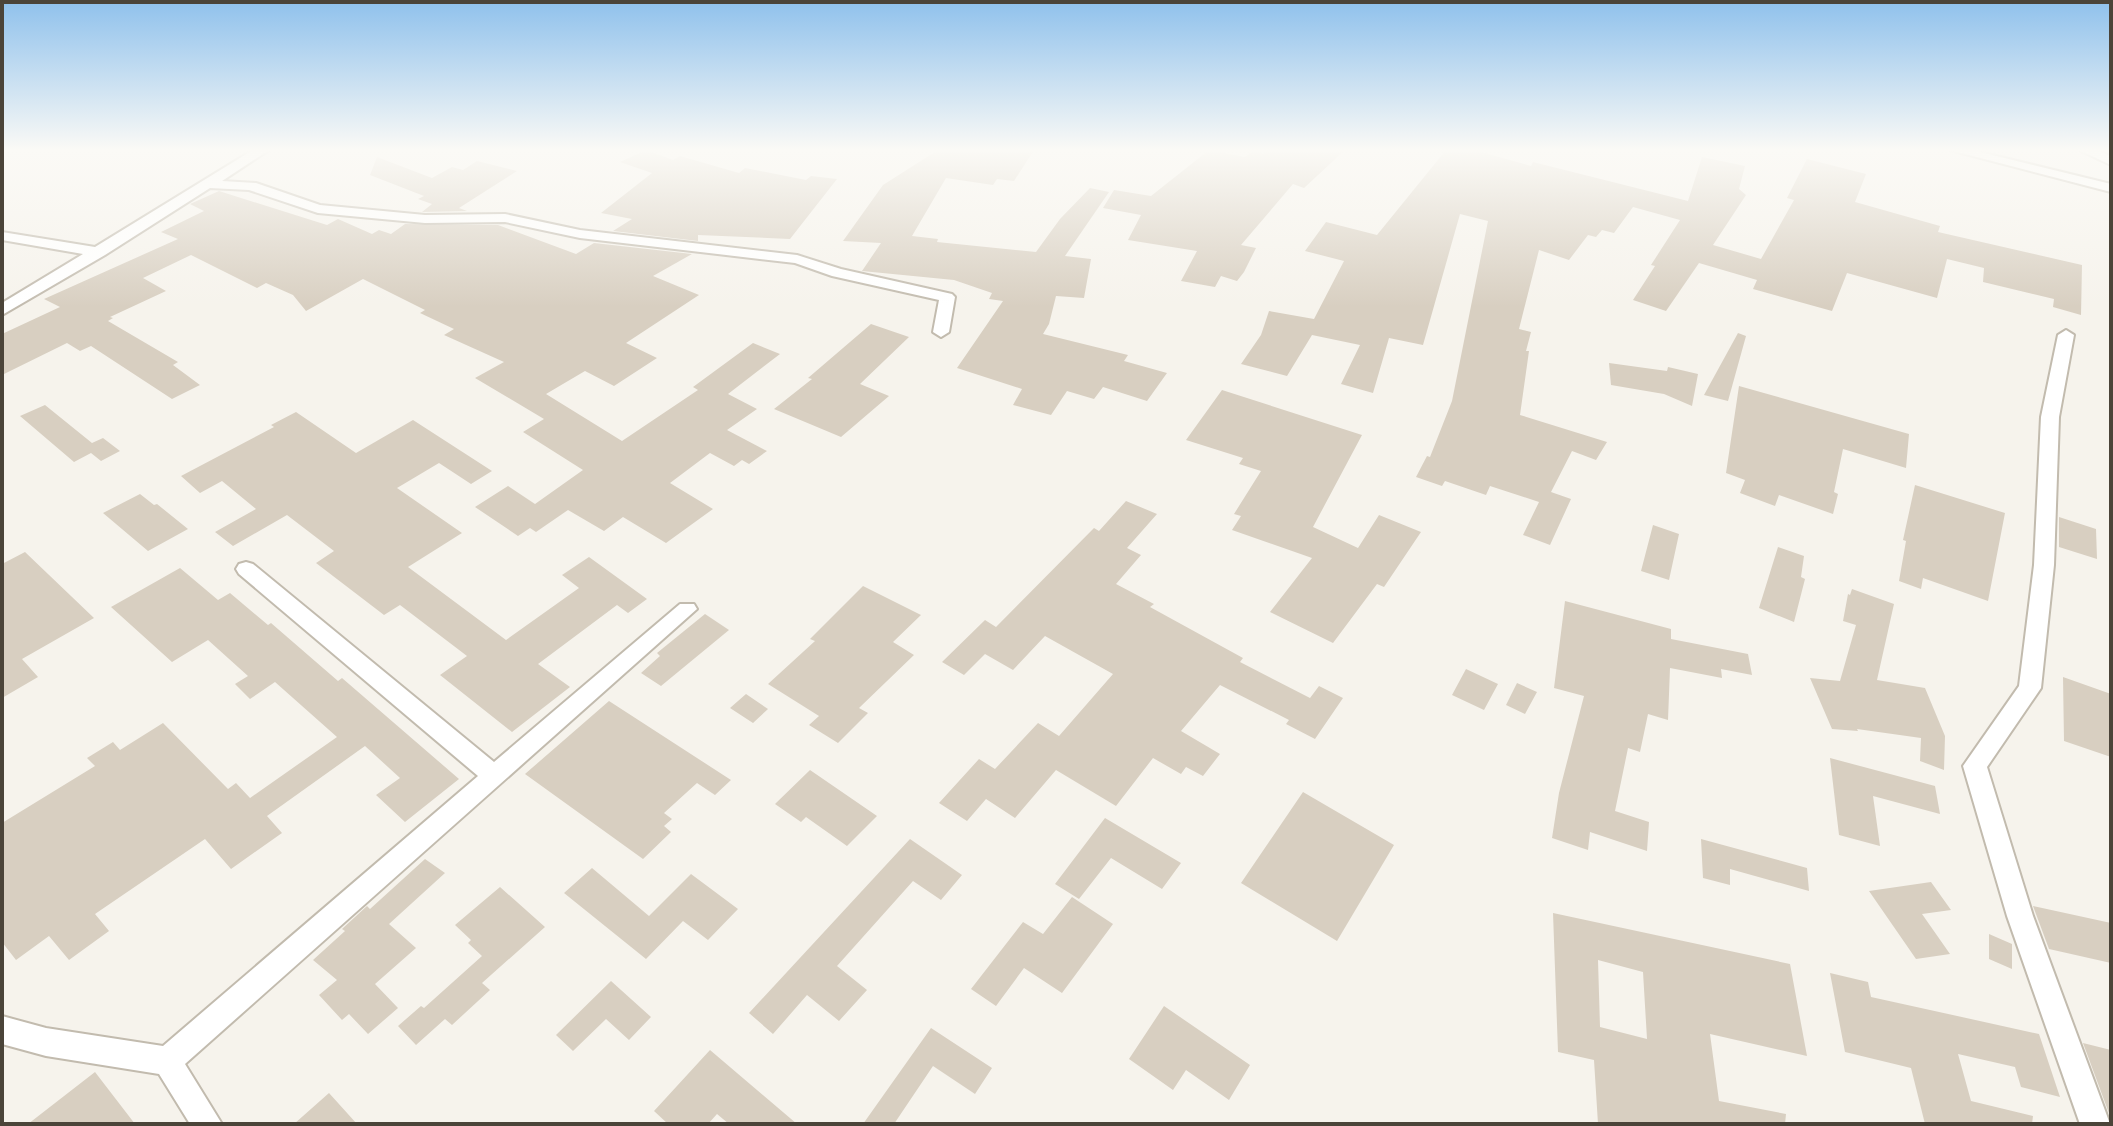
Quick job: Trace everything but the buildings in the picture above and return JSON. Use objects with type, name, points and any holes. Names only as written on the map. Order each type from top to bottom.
[{"type":"street","points":[[2,310],[179,203]]},
{"type":"street","points":[[299,203],[318,209],[425,219],[505,218],[580,234],[797,259],[837,273],[947,297],[941,332]]},
{"type":"street","points":[[2,236],[100,252]]},
{"type":"street","points":[[2066,335],[2050,417],[2044,565],[2030,688],[1975,766],[2020,916],[2095,1124]]},
{"type":"street","points":[[246,569],[495,777]]},
{"type":"street","points":[[167,1061],[687,609]]},
{"type":"street","points":[[2,1030],[46,1042],[167,1061],[207,1124]]}]
